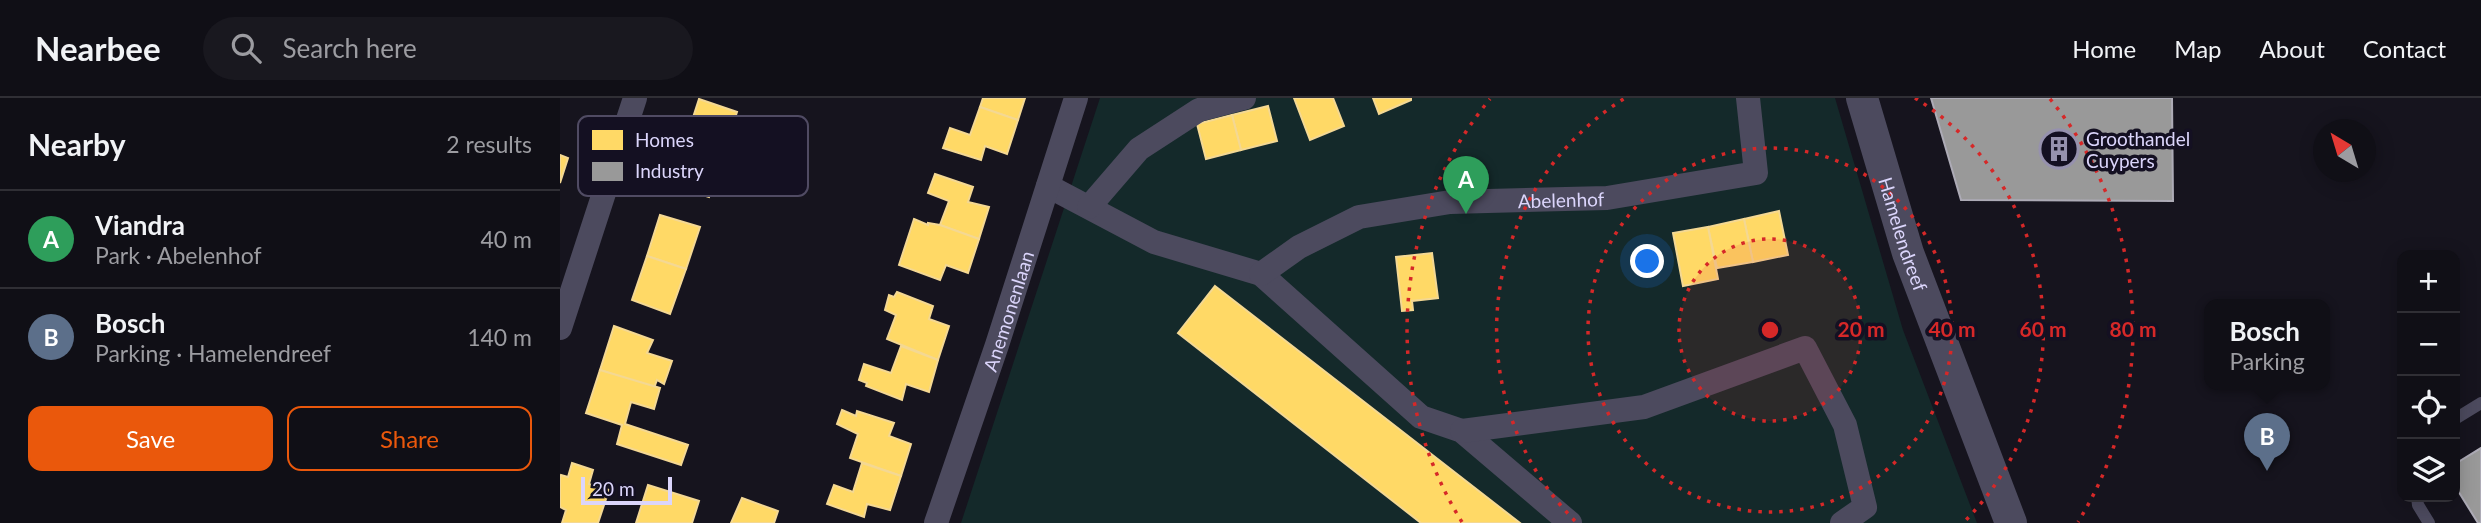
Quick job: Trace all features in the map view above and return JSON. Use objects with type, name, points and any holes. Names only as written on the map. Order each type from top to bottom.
[{"type":"street","points":[[629,116],[635,98]]},
{"type":"street","name":"Anemonenlaan","points":[[936,523],[997,345],[1076,98]]},
{"type":"street","points":[[1089,207],[1139,149],[1199,110],[1244,98]]},
{"type":"street","name":"Abelenhof","points":[[1261,274],[1299,247],[1359,218],[1450,202],[1607,198],[1756,173],[1748,98]]},
{"type":"street","name":"Hamelendreef","points":[[1862,98],[1908,253],[2011,523]]},
{"type":"street","points":[[1048,186],[1154,242],[1261,274],[1422,417],[1462,431],[1570,523]]},
{"type":"street","points":[[560,328],[603,196]]},
{"type":"street","points":[[1462,431],[1644,407],[1805,348],[1844,425],[1866,507],[1842,523]]},
{"type":"lane","points":[[2460,416],[2481,403]]},
{"type":"lane","points":[[2418,502],[2429,523]]},
{"type":"green space","points":[[1100,98],[1835,98],[1903,330],[1977,523],[961,523]]},
{"type":"building: Homes","points":[[983,98],[1025,98],[1018,120],[980,107]]},
{"type":"building: Homes","points":[[1294,98],[1333,98],[1344,126],[1310,140]]},
{"type":"building: Homes","points":[[1373,98],[1411,98],[1411,100],[1379,114]]},
{"type":"building: Homes","points":[[699,99],[737,112],[736,116],[693,116]]},
{"type":"building: Homes","points":[[1268,106],[1277,141],[1241,150],[1232,115]]},
{"type":"building: Homes","points":[[980,107],[1018,120],[1007,154],[985,146],[981,160],[943,148],[950,128],[970,135]]},
{"type":"building: Homes","points":[[1232,115],[1241,150],[1206,159],[1197,124]]},
{"type":"building: Homes","points":[[560,155],[568,158],[560,183]]},
{"type":"building: Homes","points":[[935,174],[973,187],[968,202],[989,207],[979,239],[940,225],[949,201],[928,193]]},
{"type":"building: Homes","points":[[1779,211],[1788,255],[1753,262],[1744,219]]},
{"type":"building: Homes","points":[[660,215],[700,227],[686,269],[647,256]]},
{"type":"building: Homes","points":[[914,219],[979,239],[968,273],[946,265],[940,280],[899,265]]},
{"type":"building: Homes","points":[[1744,219],[1753,262],[1717,268],[1708,227]]},
{"type":"building: Homes","points":[[1708,227],[1718,279],[1683,286],[1673,233]]},
{"type":"building: Homes","points":[[1432,253],[1438,298],[1412,301],[1413,310],[1402,311],[1396,257]]},
{"type":"building: Homes","points":[[647,256],[686,269],[670,314],[632,300]]},
{"type":"building: Homes","points":[[1215,286],[1520,523],[1421,523],[1178,333]]},
{"type":"building: Homes","points":[[897,292],[933,306],[929,319],[949,326],[938,360],[887,339],[896,315],[885,310],[889,295],[894,297]]},
{"type":"building: Homes","points":[[614,326],[653,340],[647,353],[672,361],[664,384],[657,380],[654,388],[600,370]]},
{"type":"building: Homes","points":[[901,346],[938,360],[929,392],[906,384],[902,400],[866,386],[867,383],[859,380],[864,364],[891,373]]},
{"type":"building: Homes","points":[[600,370],[660,388],[654,409],[631,402],[625,424],[688,445],[681,465],[617,444],[622,425],[586,413]]},
{"type":"building: Homes","points":[[842,410],[856,416],[857,411],[894,423],[889,436],[911,444],[901,476],[850,458],[858,434],[837,424]]},
{"type":"building: Homes","points":[[572,463],[593,470],[589,484],[609,490],[598,523],[562,523],[566,510],[560,507],[560,478],[561,475],[568,477]]},
{"type":"building: Homes","points":[[862,463],[901,476],[890,510],[867,504],[864,517],[827,504],[834,485],[853,492]]},
{"type":"building: Homes","points":[[648,485],[699,501],[692,523],[636,523]]},
{"type":"building: Homes","points":[[742,498],[778,511],[774,523],[731,523]]},
{"type":"building: Industry","name":"Groothandel Cuypers","points":[[1931,98],[2172,98],[2173,201],[1961,200]]},
{"type":"building: Industry","points":[[2481,448],[2481,523],[2478,523],[2460,494],[2460,461]]},
{"type":"place","name":"Groothandel Cuypers","points":[[2059,149]]},
{"type":"place","name":"Viandra","points":[[1466,214]]},
{"type":"place","name":"Bosch","points":[[2267,471]]}]
